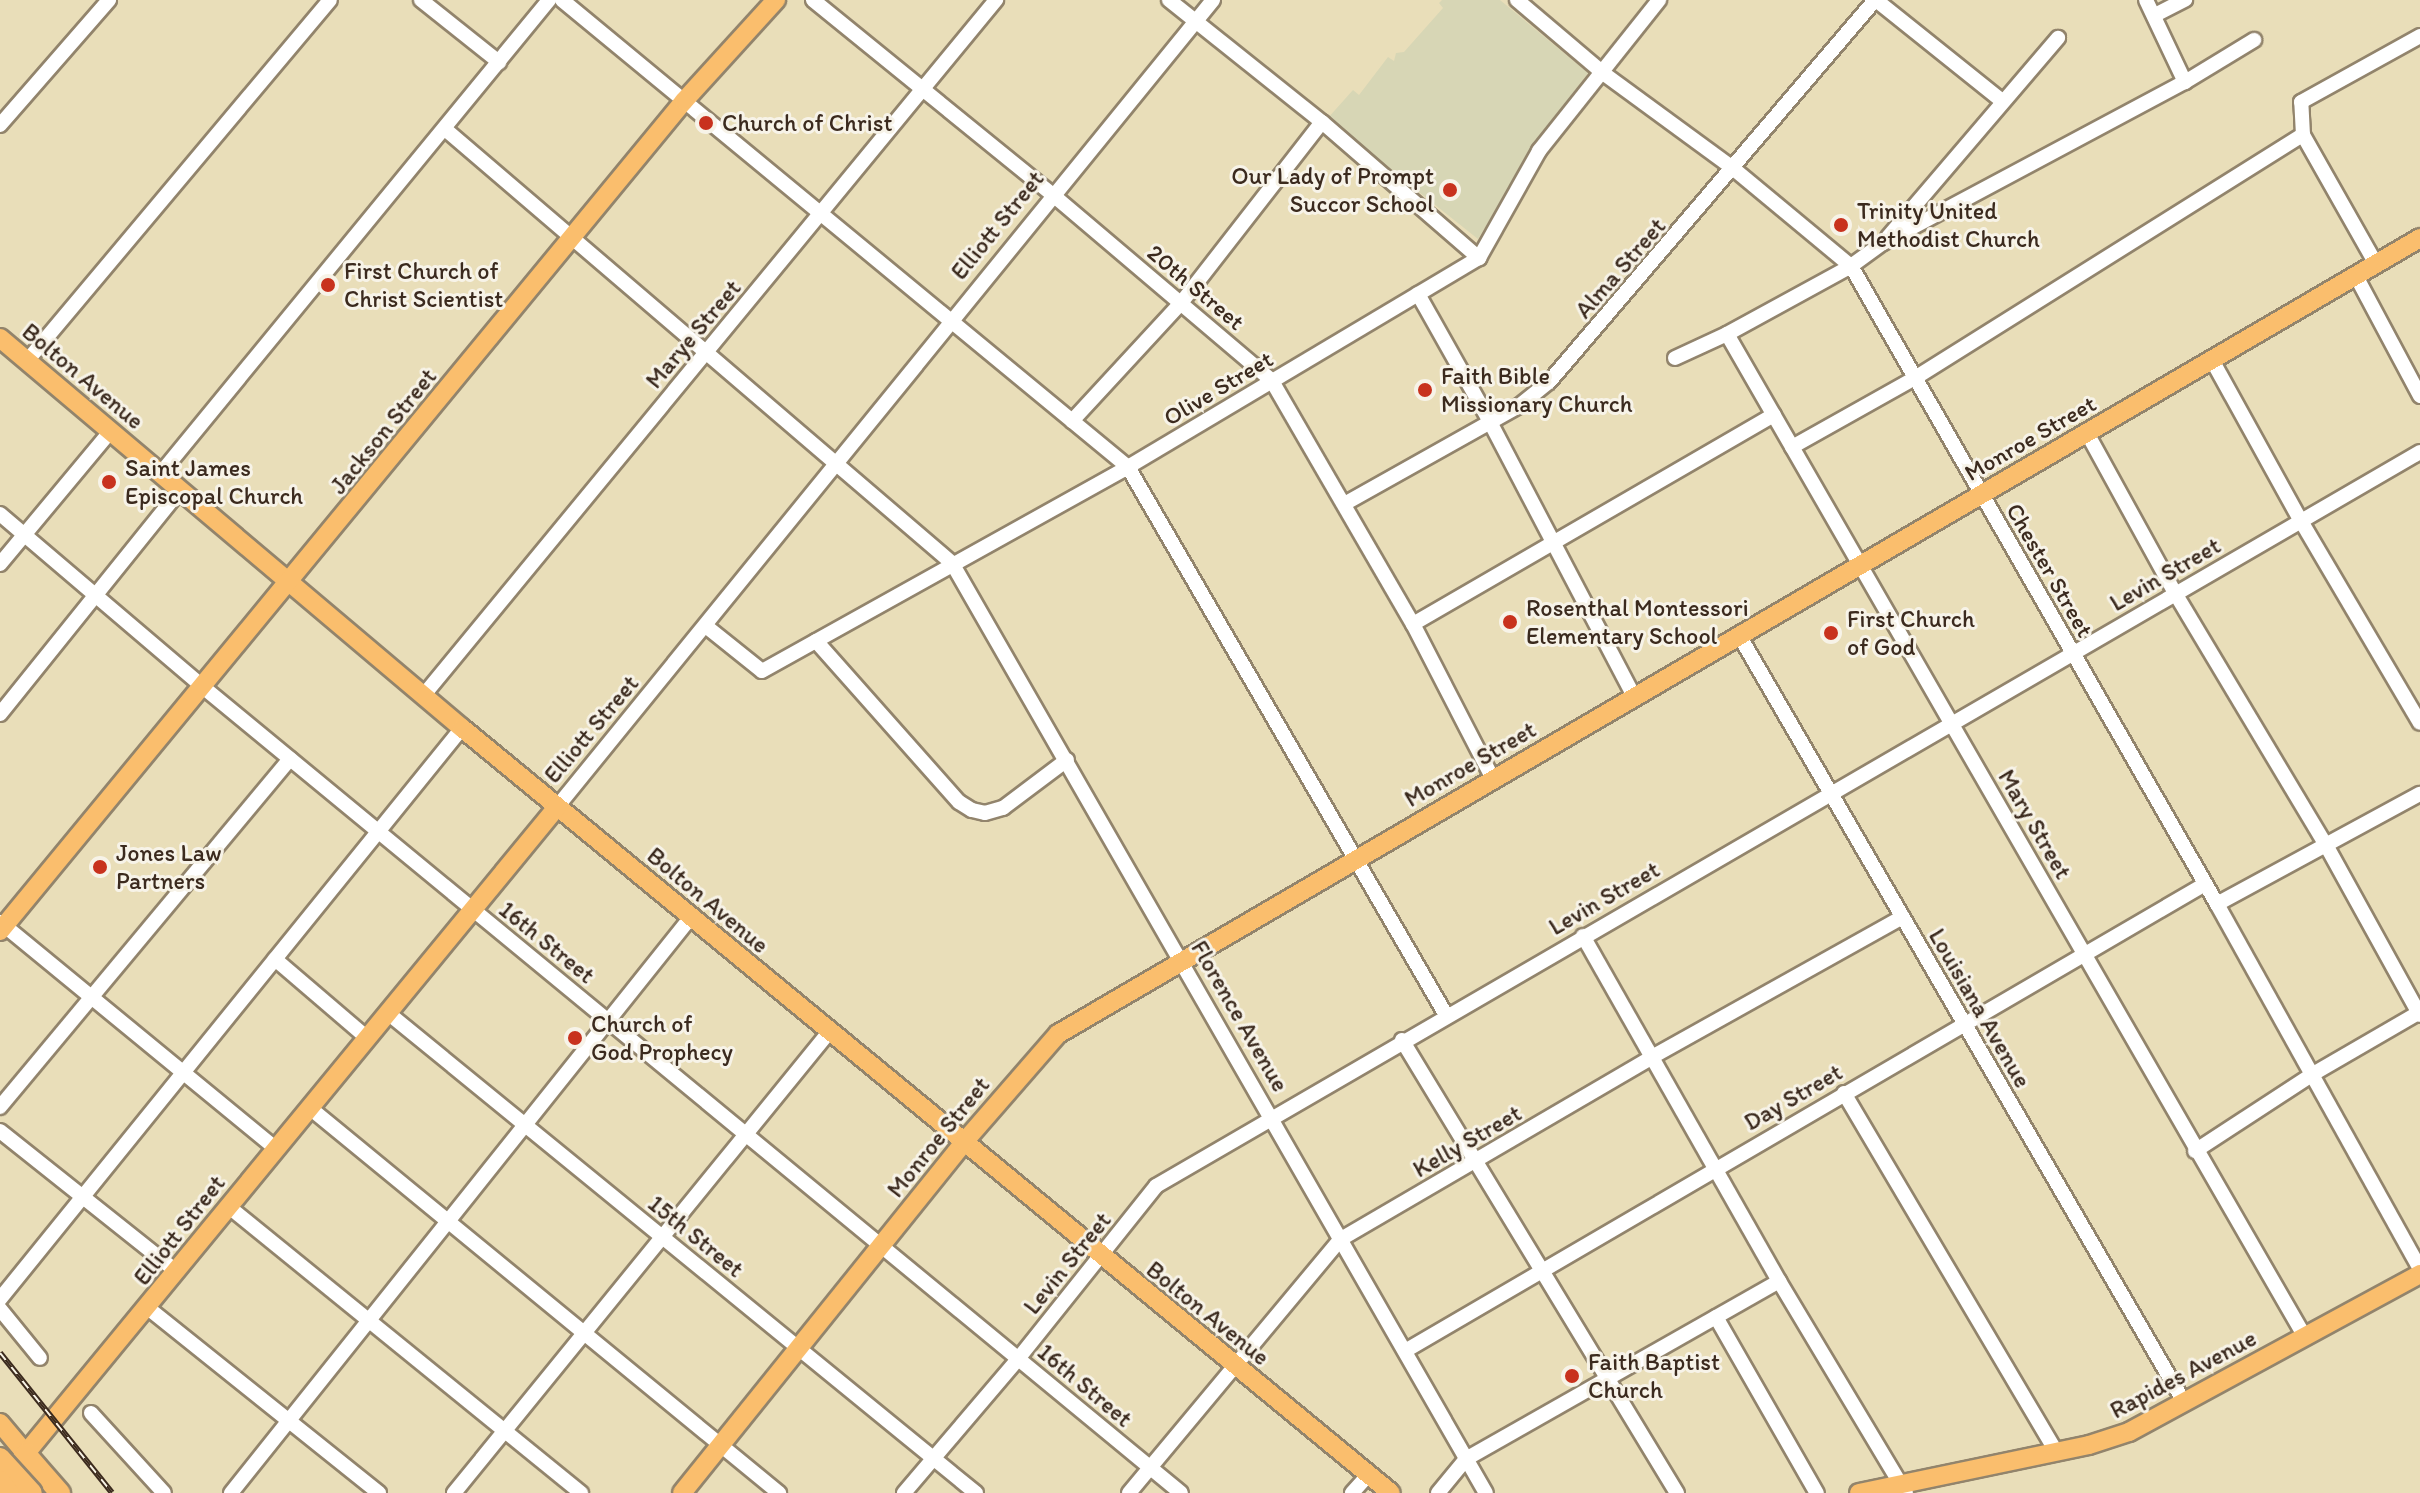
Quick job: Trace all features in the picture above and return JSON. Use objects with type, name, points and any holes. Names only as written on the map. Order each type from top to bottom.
[{"type":"highway","points":[[26,1454],[60,1493]]},
{"type":"highway","points":[[0,1458],[32,1493]]},
{"type":"highway","points":[[0,1483],[9,1493]]},
{"type":"main road","name":"Jackson Street","points":[[2,926],[290,583],[684,101],[776,0]]},
{"type":"main road","name":"Monroe Street","points":[[682,1493],[964,1142],[1058,1034],[2420,238]]},
{"type":"main road","name":"Bolton Avenue","points":[[0,338],[423,696],[1391,1493]]},
{"type":"main road","name":"Elliott Street","points":[[0,1483],[148,1308],[228,1206],[557,807]]},
{"type":"main road","name":"Rapides Avenue","points":[[1859,1493],[1903,1489],[2129,1432],[2420,1271]]},
{"type":"main road","points":[[0,1423],[26,1454]]},
{"type":"street","points":[[0,125],[109,0]]},
{"type":"street","points":[[27,361],[330,0]]},
{"type":"street","points":[[421,0],[499,62]]},
{"type":"street","points":[[161,473],[549,0]]},
{"type":"street","points":[[562,0],[1128,467],[1353,861],[1446,1015]]},
{"type":"street","name":"20th Street","points":[[813,0],[1053,195],[1272,381],[1346,503],[1493,779]]},
{"type":"street","name":"Marye Street","points":[[423,696],[996,0]]},
{"type":"street","points":[[1169,0],[1322,122],[1479,258],[1539,151],[1659,0]]},
{"type":"street","name":"Elliott Street","points":[[557,807],[707,627],[834,462],[1213,0]]},
{"type":"street","name":"Chester Street","points":[[1517,0],[1603,73],[1734,169],[1851,266],[2217,904],[2420,1271]]},
{"type":"street","points":[[1876,0],[2001,100]]},
{"type":"street","name":"Alma Street","points":[[1346,503],[1490,422],[1549,382],[1876,0]]},
{"type":"street","points":[[2146,0],[2185,82]]},
{"type":"street","points":[[2155,15],[2185,0]]},
{"type":"street","points":[[2376,264],[2303,135],[2301,102],[2420,36]]},
{"type":"street","points":[[1883,243],[2001,100],[2058,38]]},
{"type":"street","points":[[1675,358],[1727,334],[1851,266],[1883,243],[2185,82],[2254,40]]},
{"type":"street","points":[[1072,421],[1181,303],[1322,122]]},
{"type":"street","name":"Florence Avenue","points":[[445,129],[952,563],[1486,1493]]},
{"type":"street","points":[[1792,447],[1915,378],[2303,135]]},
{"type":"street","name":"Olive Street","points":[[707,627],[762,671],[1128,467],[1479,258]]},
{"type":"street","points":[[2356,276],[2420,396]]},
{"type":"street","points":[[1418,294],[1490,422],[1634,696]]},
{"type":"street","name":"Mary Street","points":[[1727,334],[2085,954],[2195,1151],[2305,1337]]},
{"type":"street","points":[[2212,360],[2301,521],[2420,723]]},
{"type":"street","points":[[1413,624],[1553,546],[1774,415]]},
{"type":"street","points":[[0,564],[111,431]]},
{"type":"street","points":[[2087,433],[2175,593],[2326,845],[2420,1013],[2313,1074],[2195,1151]]},
{"type":"street","name":"Levin Street","points":[[904,1493],[1018,1359],[1156,1186],[1402,1040],[2420,452]]},
{"type":"street","points":[[0,714],[180,490]]},
{"type":"street","name":"16th Street","points":[[0,514],[203,687],[1181,1493]]},
{"type":"street","name":"Louisiana Avenue","points":[[1739,635],[2184,1402]]},
{"type":"street","points":[[816,641],[959,802],[972,810],[985,813],[1003,808],[1067,760]]},
{"type":"street","points":[[0,1299],[462,728]]},
{"type":"street","points":[[0,1107],[290,759]]},
{"type":"street","points":[[2217,904],[2420,794]]},
{"type":"street","name":"Day Street","points":[[1405,1351],[2205,884]]},
{"type":"street","points":[[231,1493],[291,1422],[448,1219],[526,1126],[691,917]]},
{"type":"street","name":"Kelly Street","points":[[1129,1493],[1341,1239],[1652,1057],[1902,917]]},
{"type":"street","points":[[2,926],[276,1149]]},
{"type":"street","points":[[1583,936],[1779,1281],[1903,1489]]},
{"type":"street","points":[[275,959],[366,1037]]},
{"type":"street","name":"15th Street","points":[[388,1013],[976,1493]]},
{"type":"street","points":[[454,1493],[829,1032]]},
{"type":"street","points":[[1402,1040],[1677,1493]]},
{"type":"street","points":[[1844,1093],[2056,1452]]},
{"type":"street","points":[[310,1108],[779,1493]]},
{"type":"street","points":[[0,1131],[177,1272]]},
{"type":"street","points":[[228,1206],[581,1493]]},
{"type":"street","points":[[1438,1493],[1466,1459],[1779,1281]]},
{"type":"street","points":[[148,1308],[379,1493]]},
{"type":"street","points":[[0,1309],[40,1358]]},
{"type":"street","points":[[1716,1317],[1817,1493]]},
{"type":"street","points":[[91,1413],[164,1493]]},
{"type":"street","points":[[1352,1493],[1369,1474]]},
{"type":"shaded area","points":[[1442,0],[1500,0],[1588,73],[1535,144],[1478,239],[1327,119],[1353,90],[1359,95],[1388,57],[1394,61],[1396,53],[1404,52],[1443,8],[1439,3]]},
{"type":"railway","points":[[0,1353],[112,1493]]},
{"type":"place","name":"Church of Christ","points":[[706,123]]},
{"type":"place","name":"Our Lady of Prompt Succor School","points":[[1450,190]]},
{"type":"place","name":"Trinity United Methodist Church","points":[[1841,225]]},
{"type":"place","name":"First Church of Christ Scientist","points":[[328,285]]},
{"type":"place","name":"Faith Bible Missionary Church","points":[[1425,390]]},
{"type":"place","name":"Saint James Episcopal Church","points":[[109,482]]},
{"type":"place","name":"Rosenthal Montessori Elementary School","points":[[1510,622]]},
{"type":"place","name":"First Church of God","points":[[1831,633]]},
{"type":"place","name":"Jones Law Partners","points":[[100,867]]},
{"type":"place","name":"Church of God Prophecy","points":[[575,1038]]},
{"type":"place","name":"Faith Baptist Church","points":[[1572,1376]]}]
